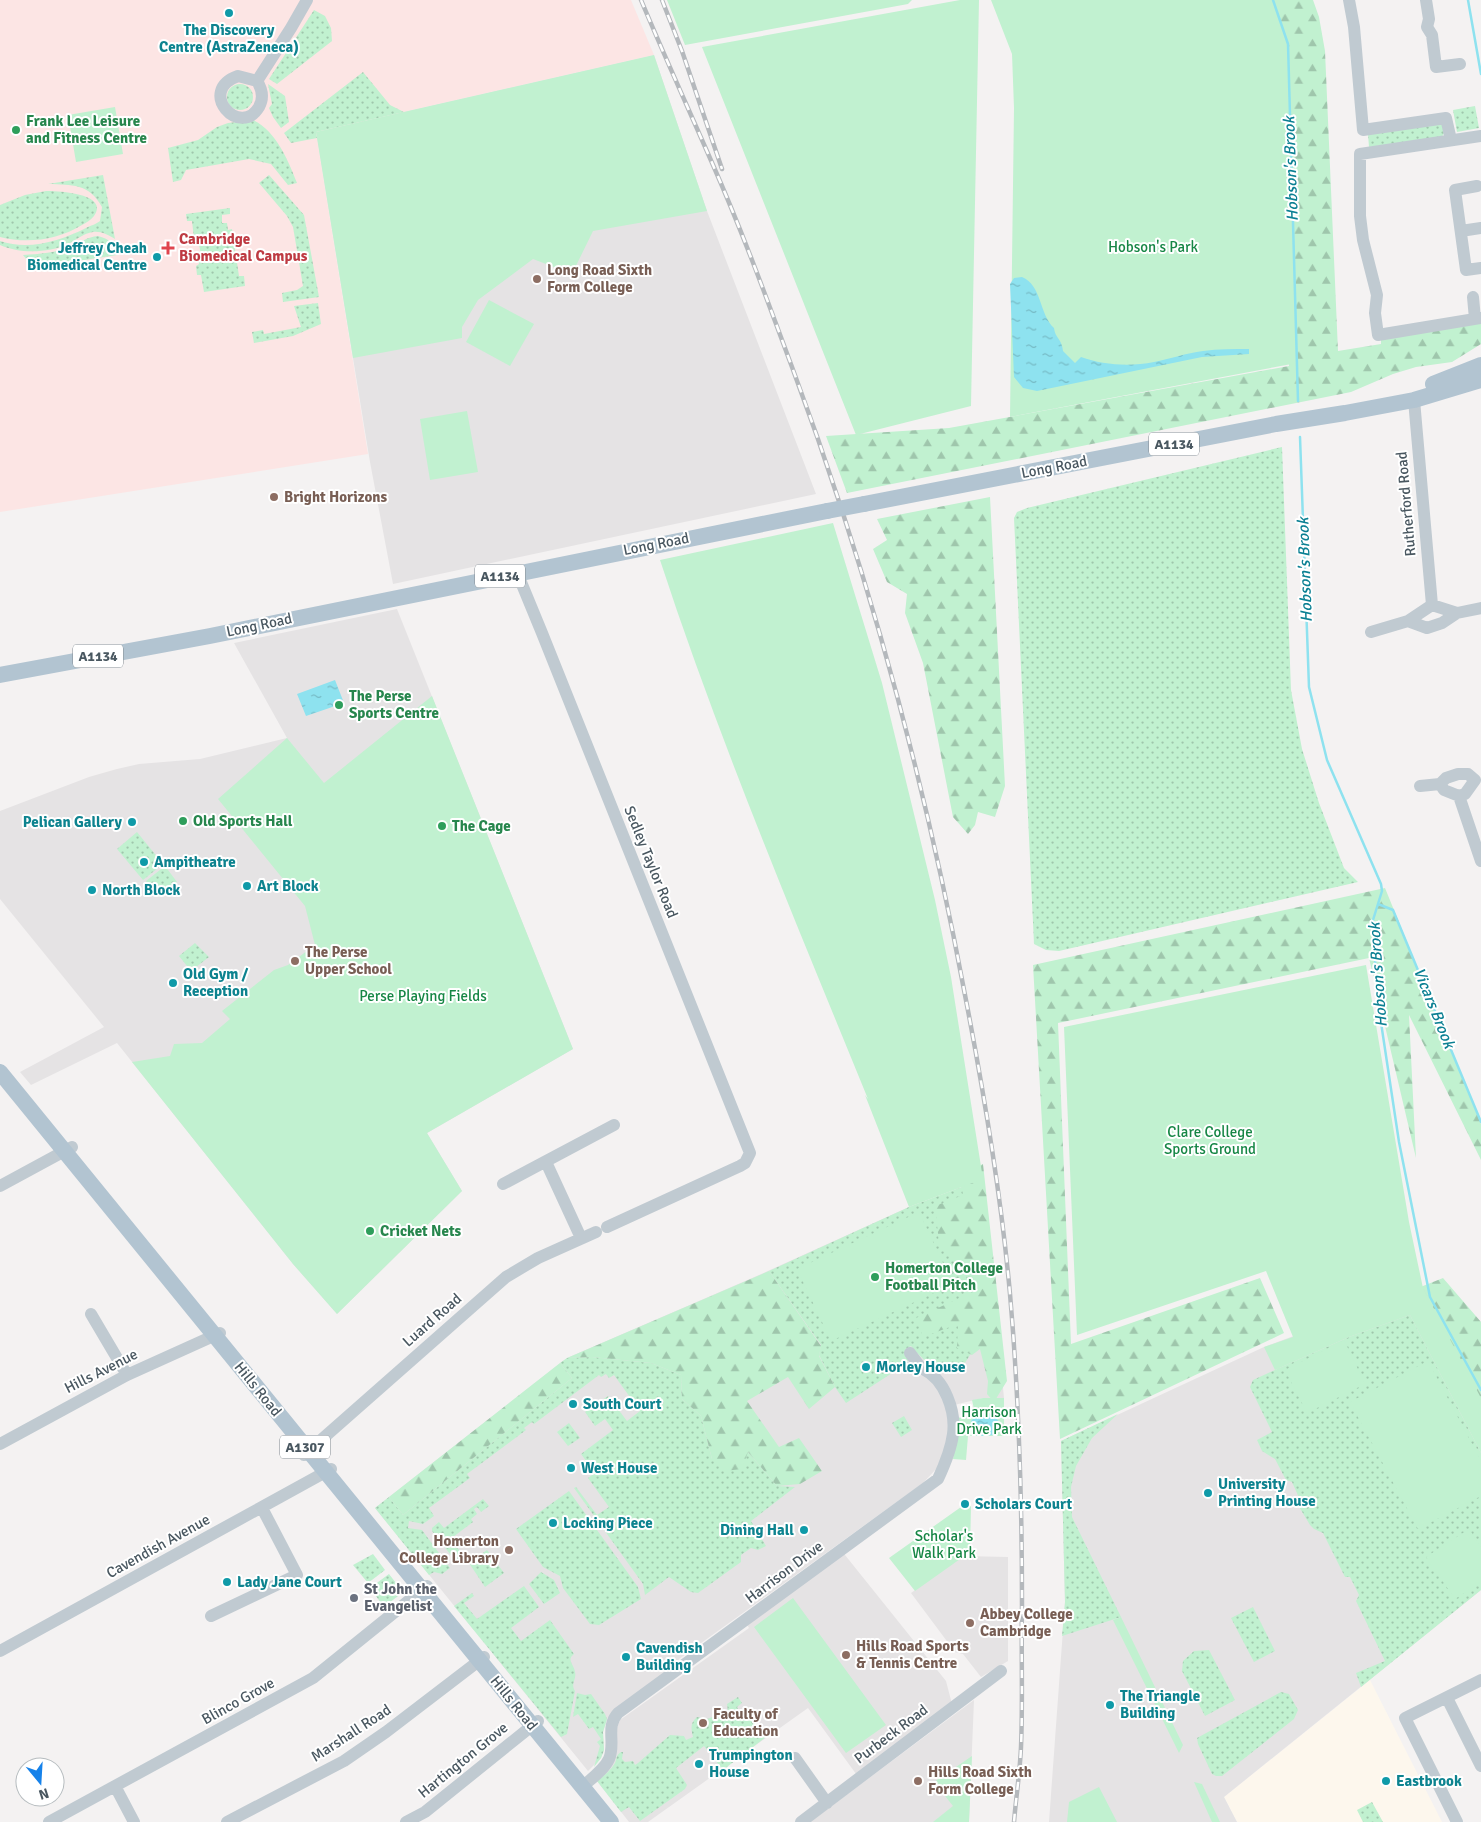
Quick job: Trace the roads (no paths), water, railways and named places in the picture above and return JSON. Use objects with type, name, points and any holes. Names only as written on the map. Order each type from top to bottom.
[{"type":"main road","name":"Long Road","points":[[1313,418],[1422,389],[1481,365]]},
{"type":"main road","name":"Long Road","points":[[0,675],[210,636],[519,572],[985,480],[1414,400],[1481,380]]},
{"type":"main road","name":"Hills Road","points":[[0,1072],[68,1149],[218,1334],[306,1453],[328,1471],[535,1723],[582,1787],[611,1822]]},
{"type":"street","points":[[257,81],[307,0]]},
{"type":"street","points":[[1348,0],[1356,44],[1363,130],[1446,118],[1451,140]]},
{"type":"street","points":[[1426,0],[1429,19],[1427,27],[1432,35],[1436,67],[1460,64]]},
{"type":"street","points":[[1473,297],[1478,318],[1378,335],[1375,313],[1377,295],[1363,240],[1360,216],[1360,154],[1481,136]]},
{"type":"street","points":[[1477,186],[1455,190],[1466,270],[1481,268]]},
{"type":"street","points":[[1460,231],[1481,228]]},
{"type":"street","name":"Rutherford Road","points":[[1414,400],[1432,605]]},
{"type":"street","name":"Sedley Taylor Road","points":[[519,572],[521,582],[713,1063],[749,1148],[749,1157],[745,1163]]},
{"type":"street","points":[[1371,632],[1408,621],[1432,605],[1457,613]]},
{"type":"street","points":[[1408,621],[1427,628],[1442,623],[1457,613],[1481,608]]},
{"type":"street","points":[[1420,786],[1440,784],[1446,778],[1458,774],[1468,774],[1478,779],[1465,794],[1459,796],[1444,790],[1440,784]]},
{"type":"street","points":[[1459,796],[1481,861]]},
{"type":"street","points":[[503,1184],[614,1125]]},
{"type":"street","points":[[0,1186],[68,1149]]},
{"type":"street","points":[[546,1162],[581,1238]]},
{"type":"street","name":"Luard Road","points":[[306,1453],[506,1277],[538,1258],[745,1163]]},
{"type":"street","points":[[91,1314],[127,1375]]},
{"type":"street","name":"Hills Avenue","points":[[0,1444],[127,1375],[218,1334]]},
{"type":"street","name":"Harrison Drive","points":[[582,1787],[610,1758],[612,1722],[618,1713],[938,1479],[949,1453],[954,1425],[950,1404],[941,1387],[930,1373],[921,1368],[910,1353]]},
{"type":"street","points":[[908,1368],[921,1368]]},
{"type":"street","name":"Cavendish Avenue","points":[[0,1651],[328,1471]]},
{"type":"street","points":[[211,1616],[297,1575],[262,1508]]},
{"type":"street","name":"Blinco Grove","points":[[49,1822],[313,1678],[424,1588]]},
{"type":"street","name":"Marshall Road","points":[[227,1822],[344,1760],[386,1732],[482,1659]]},
{"type":"street","name":"Purbeck Road","points":[[801,1822],[1001,1671]]},
{"type":"street","points":[[1457,1822],[1405,1718],[1481,1680]]},
{"type":"street","points":[[1447,1698],[1481,1766]]},
{"type":"street","name":"Hartington Grove","points":[[406,1822],[425,1812],[535,1723]]},
{"type":"street","points":[[795,1758],[827,1803]]},
{"type":"street","points":[[115,1786],[134,1822]]},
{"type":"water","points":[[1022,277],[1033,286],[1063,351],[1075,363],[1081,357],[1089,360],[1126,365],[1154,362],[1197,352],[1220,349],[1249,349],[1249,354],[1202,357],[1037,391],[1023,388],[1014,377],[1010,284],[1014,278]]},
{"type":"water","points":[[335,680],[344,703],[306,716],[297,694]]},
{"type":"water","points":[[983,1413],[994,1415],[999,1422],[1000,1430],[993,1435],[977,1436],[973,1429],[971,1421]]},
{"type":"waterway","name":"Hobson's Brook","points":[[1273,0],[1288,44],[1298,401]]},
{"type":"waterway","points":[[1468,0],[1481,74]]},
{"type":"waterway","name":"Hobson's Brook","points":[[1300,437],[1309,687],[1327,760],[1381,884],[1382,891],[1373,920],[1377,996],[1399,1142],[1430,1297],[1481,1390]]},
{"type":"waterway","name":"Vicars Brook","points":[[1378,904],[1393,910],[1481,1122]]},
{"type":"railway","points":[[641,0],[734,215],[820,444],[870,599],[892,677],[932,835],[949,915],[991,1143],[1002,1218],[1016,1371],[1021,1527],[1022,1712],[1020,1766],[1014,1822]]},
{"type":"railway","points":[[662,0],[682,51],[722,169]]},
{"type":"place","name":"The Discovery Centre (AstraZeneca)","points":[[229,13]]},
{"type":"place","name":"Frank Lee Leisure and Fitness Centre","points":[[16,130]]},
{"type":"place","name":"Cambridge Biomedical Campus","points":[[168,248]]},
{"type":"place","name":"Jeffrey Cheah Biomedical Centre","points":[[157,257]]},
{"type":"place","name":"Long Road Sixth Form College","points":[[537,279]]},
{"type":"place","name":"Bright Horizons","points":[[274,497]]},
{"type":"place","name":"The Perse Sports Centre","points":[[339,705]]},
{"type":"place","name":"Old Sports Hall","points":[[183,821]]},
{"type":"place","name":"Pelican Gallery","points":[[132,822]]},
{"type":"place","name":"The Cage","points":[[442,826]]},
{"type":"place","name":"Ampitheatre","points":[[144,862]]},
{"type":"place","name":"Art Block","points":[[247,886]]},
{"type":"place","name":"North Block","points":[[92,890]]},
{"type":"place","name":"The Perse Upper School","points":[[295,961]]},
{"type":"place","name":"Old Gym / Reception","points":[[173,983]]},
{"type":"place","name":"Cricket Nets","points":[[370,1231]]},
{"type":"place","name":"Homerton College Football Pitch","points":[[875,1277]]},
{"type":"place","name":"Morley House","points":[[866,1367]]},
{"type":"place","name":"South Court","points":[[573,1404]]},
{"type":"place","name":"West House","points":[[571,1468]]},
{"type":"place","name":"University Printing House","points":[[1208,1493]]},
{"type":"place","name":"Scholars Court","points":[[965,1504]]},
{"type":"place","name":"Locking Piece","points":[[553,1523]]},
{"type":"place","name":"Dining Hall","points":[[804,1530]]},
{"type":"place","name":"Homerton College Library","points":[[509,1550]]},
{"type":"place","name":"Lady Jane Court","points":[[227,1582]]},
{"type":"place","name":"St John the Evangelist","points":[[354,1598]]},
{"type":"place","name":"Abbey College Cambridge","points":[[970,1623]]},
{"type":"place","name":"Hills Road Sports & Tennis Centre","points":[[846,1655]]},
{"type":"place","name":"Cavendish Building","points":[[626,1657]]},
{"type":"place","name":"The Triangle Building","points":[[1110,1705]]},
{"type":"place","name":"Faculty of Education","points":[[703,1723]]},
{"type":"place","name":"Trumpington House","points":[[699,1764]]},
{"type":"place","name":"Hills Road Sixth Form College","points":[[918,1781]]},
{"type":"place","name":"Eastbrook","points":[[1386,1781]]},
{"type":"park label","name":"Hobson's Park","points":[[1153,247]]},
{"type":"park label","name":"Perse Playing Fields","points":[[423,996]]},
{"type":"park label","name":"Clare College Sports Ground","points":[[1210,1140]]},
{"type":"park label","name":"Harrison Drive Park","points":[[989,1420]]},
{"type":"park label","name":"Scholar's Walk Park","points":[[944,1544]]}]
